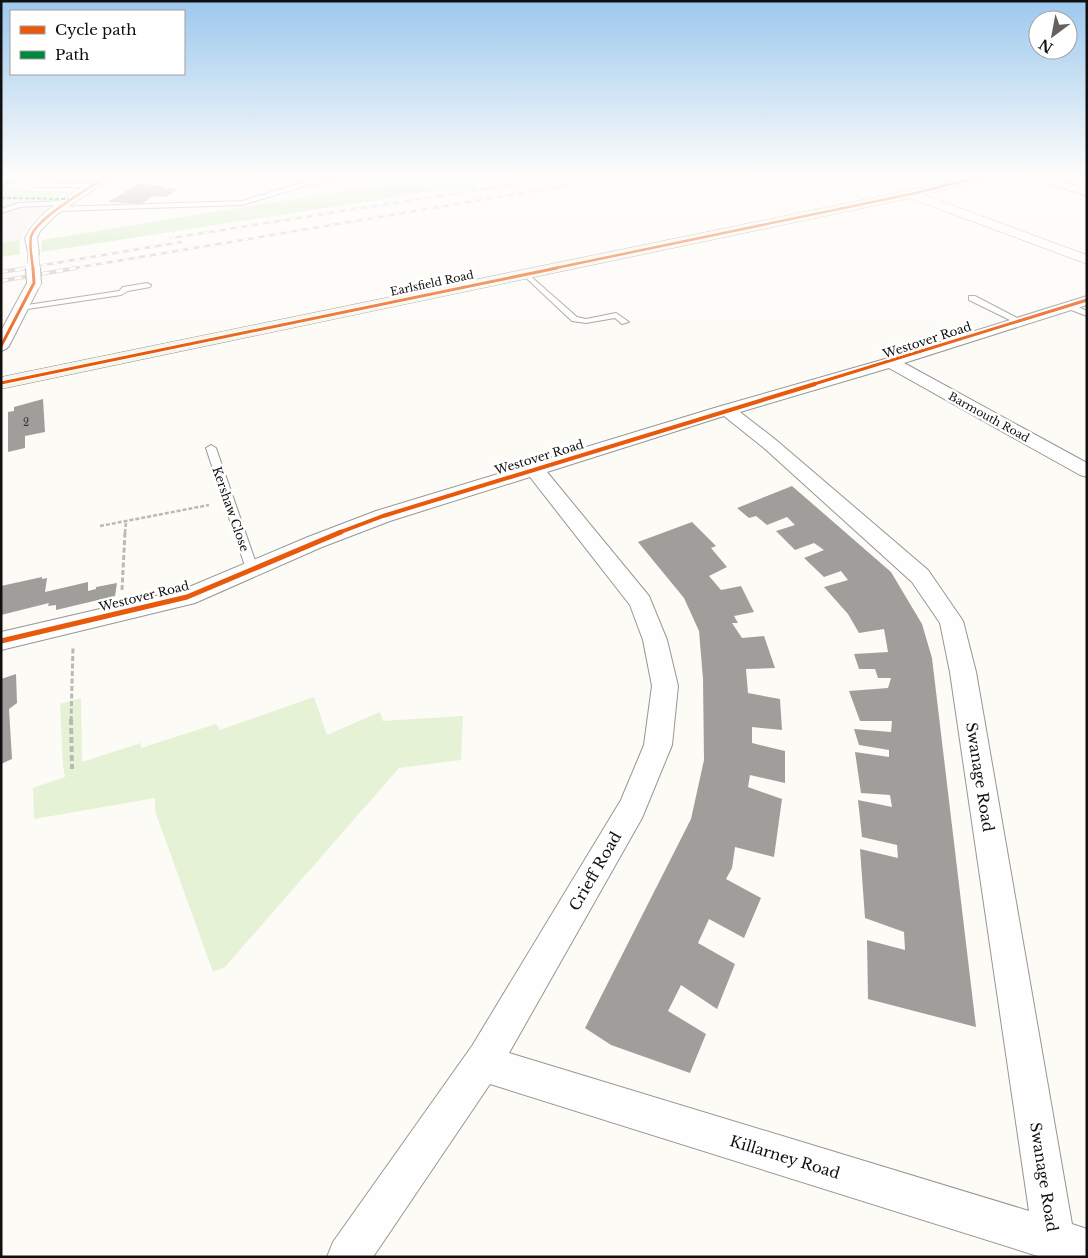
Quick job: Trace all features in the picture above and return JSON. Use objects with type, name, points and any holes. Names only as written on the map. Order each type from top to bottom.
[{"type":"main road","name":"Earlsfield Road","points":[[1,383],[715,235]]},
{"type":"street","points":[[1,346],[34,283],[31,238],[32,235]]},
{"type":"street","points":[[1020,235],[1087,260]]},
{"type":"street","name":"Westover Road","points":[[1,641],[187,597],[383,516],[727,410],[891,362],[1087,300]]},
{"type":"street","name":"Barmouth Road","points":[[891,362],[1086,469]]},
{"type":"street","name":"Swanage Road","points":[[727,410],[770,444],[920,576],[950,621],[963,672],[1070,1245]]},
{"type":"street","name":"Crieff Road","points":[[348,1257],[485,1059],[632,808],[658,745],[665,686],[655,640],[641,602],[614,566],[534,469]]},
{"type":"street","name":"Killarney Road","points":[[485,1059],[502,1070],[1070,1245]]},
{"type":"lane","points":[[525,274],[575,319],[586,322],[616,315],[625,322]]},
{"type":"lane","points":[[21,308],[121,293],[126,289],[147,285]]},
{"type":"lane","points":[[972,298],[1019,321]]},
{"type":"lane","points":[[1068,306],[1087,314]]},
{"type":"lane","name":"Kershaw Close","points":[[211,448],[252,569]]},
{"type":"path","points":[[100,526],[228,500]]},
{"type":"path","points":[[122,595],[126,521]]},
{"type":"path","points":[[72,770],[70,701],[73,644]]},
{"type":"shaded area","points":[[1,235],[22,235],[19,248],[1,251]]},
{"type":"green space","points":[[75,235],[153,235],[41,252],[42,240]]},
{"type":"green space","points":[[19,240],[20,254],[1,257],[1,243]]},
{"type":"green space","points":[[314,697],[327,735],[380,712],[383,721],[463,716],[461,760],[399,768],[225,967],[213,972],[155,811],[155,798],[34,819],[33,788],[65,777],[60,704],[81,698],[82,762],[141,743],[141,748],[216,724],[220,730]]},
{"type":"building","points":[[43,399],[45,432],[25,436],[25,448],[8,452],[8,412],[14,411],[14,407]]},
{"type":"building","points":[[792,486],[891,572],[922,624],[932,658],[976,1027],[868,999],[867,940],[905,950],[904,932],[865,918],[860,849],[898,858],[897,845],[862,837],[858,800],[892,807],[890,795],[861,793],[855,752],[889,757],[889,750],[859,745],[854,729],[891,732],[892,721],[860,721],[849,691],[888,688],[891,678],[878,678],[875,669],[859,669],[854,654],[888,652],[884,629],[859,633],[848,614],[824,587],[848,580],[841,571],[824,577],[804,558],[824,550],[814,543],[795,550],[776,531],[795,525],[787,517],[767,525],[756,516],[749,518],[737,508]]},
{"type":"building","points":[[692,522],[716,546],[711,548],[727,567],[709,576],[721,590],[741,586],[754,612],[734,616],[738,623],[732,623],[742,638],[764,636],[775,668],[746,669],[748,693],[780,699],[782,730],[752,727],[752,743],[785,751],[785,783],[750,775],[748,787],[782,799],[774,857],[735,847],[732,868],[726,879],[761,898],[744,938],[709,919],[698,943],[735,964],[717,1009],[681,985],[668,1011],[706,1034],[690,1073],[611,1045],[585,1028],[691,819],[704,760],[703,679],[699,631],[684,598],[638,542]]},
{"type":"building","points":[[42,577],[42,579],[47,578],[45,592],[88,582],[88,591],[96,589],[96,587],[117,583],[115,596],[56,610],[56,605],[48,606],[49,603],[1,615],[1,586]]},
{"type":"building","points":[[16,674],[17,703],[9,709],[12,759],[1,764],[1,679]]},
{"type":"railway","points":[[171,238],[192,235]]},
{"type":"railway","points":[[69,269],[274,235]]},
{"type":"railway","points":[[20,269],[181,242]]},
{"type":"railway","points":[[1,272],[28,268]]},
{"type":"railway","points":[[1,281],[76,268]]},
{"type":"cycle path","points":[[1,346],[34,283],[31,238],[32,235]]},
{"type":"cycle path","points":[[1,383],[715,235]]},
{"type":"cycle path","points":[[1,641],[187,597],[315,542],[383,516],[727,410],[891,362],[1087,300]]}]
